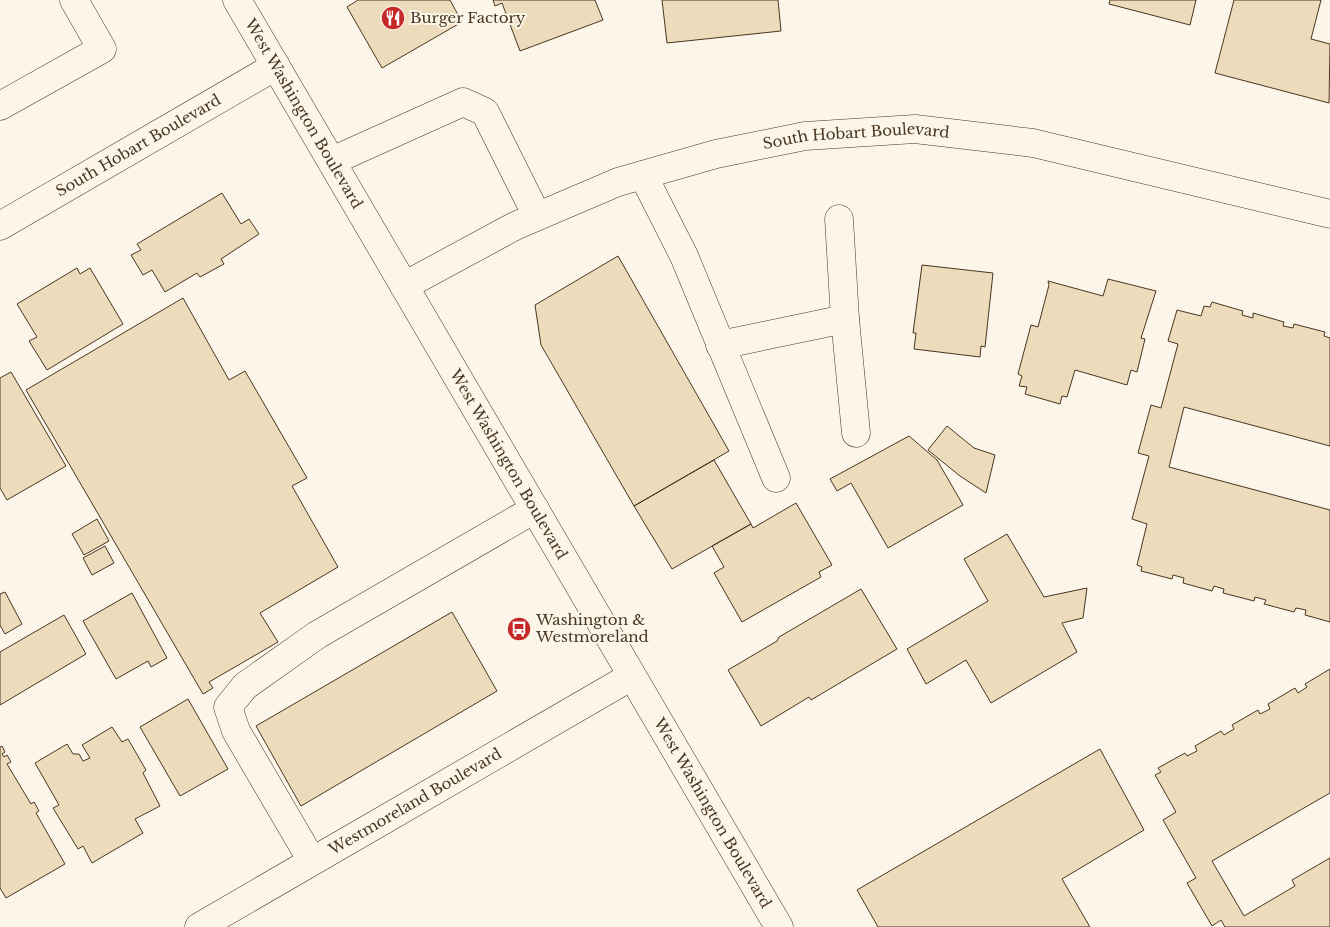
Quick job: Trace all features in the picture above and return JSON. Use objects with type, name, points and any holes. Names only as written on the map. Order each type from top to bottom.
[{"type":"street","points":[[0,106],[102,49],[74,0]]},
{"type":"street","name":"West Washington Boulevard","points":[[243,2],[276,66],[779,927]]},
{"type":"street","name":"South Hobart Boulevard","points":[[0,226],[276,66]]},
{"type":"street","points":[[332,162],[463,102],[485,112],[537,216]]},
{"type":"street","name":"South Hobart Boulevard","points":[[404,286],[515,226],[618,182],[716,154],[805,136],[915,129],[1032,143],[1330,214]]},
{"type":"street","points":[[642,174],[684,256],[776,478]]},
{"type":"street","points":[[839,219],[845,319],[856,433]]},
{"type":"street","points":[[720,345],[845,319]]},
{"type":"street","points":[[312,861],[236,731],[228,707],[245,686],[317,635],[535,509]]},
{"type":"street","name":"Westmoreland Boulevard","points":[[198,927],[632,676]]},
{"type":"building","points":[[358,0],[450,0],[462,22],[382,68],[347,7]]},
{"type":"building","points":[[493,0],[595,0],[603,20],[520,51],[502,3],[495,6]]},
{"type":"building","points":[[662,0],[778,0],[781,31],[667,43]]},
{"type":"building","points":[[1110,0],[1196,0],[1190,25],[1109,4]]},
{"type":"building","points":[[1234,0],[1321,0],[1311,39],[1330,44],[1329,103],[1215,73]]},
{"type":"building","points":[[222,193],[241,224],[249,219],[259,234],[221,259],[224,264],[200,277],[197,273],[165,292],[152,270],[143,275],[131,255],[141,250],[137,244]]},
{"type":"building","points":[[618,256],[729,451],[634,506],[541,345],[535,305]]},
{"type":"building","points":[[922,265],[993,273],[985,347],[981,346],[980,357],[914,349],[916,333],[913,333]]},
{"type":"building","points":[[77,268],[80,274],[90,268],[123,324],[47,370],[29,341],[37,337],[17,304]]},
{"type":"building","points":[[1108,279],[1156,291],[1141,338],[1145,339],[1137,372],[1131,370],[1127,385],[1075,370],[1067,397],[1062,396],[1060,404],[1025,394],[1027,387],[1019,386],[1022,376],[1018,374],[1031,325],[1038,327],[1049,285],[1048,281],[1103,296]]},
{"type":"building","points":[[183,298],[229,380],[245,371],[307,478],[292,486],[338,567],[260,613],[278,642],[209,682],[213,688],[203,694],[26,390]]},
{"type":"building","points":[[1212,302],[1243,311],[1242,315],[1253,318],[1253,313],[1284,322],[1283,326],[1293,328],[1294,324],[1325,332],[1324,336],[1330,338],[1330,446],[1184,407],[1169,467],[1330,510],[1330,622],[1305,615],[1306,610],[1296,608],[1294,612],[1264,604],[1266,600],[1255,597],[1254,601],[1223,593],[1224,589],[1214,586],[1212,591],[1183,583],[1184,578],[1173,575],[1172,579],[1141,571],[1142,567],[1137,565],[1147,524],[1132,519],[1149,456],[1138,453],[1151,405],[1161,408],[1178,344],[1168,341],[1177,310],[1201,316],[1204,306],[1210,307]]},
{"type":"building","points":[[11,372],[66,466],[7,500],[0,488],[0,378]]},
{"type":"building","points":[[947,426],[974,448],[995,455],[986,493],[960,476],[928,450]]},
{"type":"building","points":[[909,436],[937,460],[963,505],[888,548],[851,483],[837,491],[830,479]]},
{"type":"building","points":[[714,460],[751,524],[672,569],[634,506]]},
{"type":"building","points":[[796,503],[832,565],[819,572],[821,577],[742,622],[714,573],[724,567],[712,546],[751,524],[753,528]]},
{"type":"building","points":[[97,519],[109,541],[84,555],[72,534]]},
{"type":"building","points":[[1007,534],[1044,597],[1087,588],[1083,618],[1062,623],[1077,652],[991,703],[966,660],[926,684],[907,649],[988,601],[964,559]]},
{"type":"building","points":[[105,546],[114,563],[92,575],[83,558]]},
{"type":"building","points":[[861,589],[897,649],[811,700],[809,697],[761,726],[728,670],[777,641],[779,637]]},
{"type":"building","points":[[5,592],[22,624],[5,634],[0,625],[0,594]]},
{"type":"building","points":[[132,593],[167,658],[151,667],[148,661],[116,679],[83,621]]},
{"type":"building","points":[[452,612],[497,691],[301,806],[256,726]]},
{"type":"building","points":[[64,615],[86,654],[0,705],[0,652]]},
{"type":"building","points":[[1330,669],[1330,793],[1212,861],[1244,916],[1295,886],[1292,880],[1330,858],[1330,927],[1225,927],[1221,920],[1212,926],[1187,883],[1196,878],[1163,820],[1176,812],[1155,775],[1161,772],[1158,768],[1185,753],[1187,756],[1197,751],[1195,746],[1221,731],[1224,735],[1234,729],[1232,725],[1258,710],[1260,714],[1270,709],[1268,704],[1295,688],[1298,693],[1307,687],[1305,684]]},
{"type":"building","points":[[188,699],[228,769],[180,796],[140,727]]},
{"type":"building","points":[[112,727],[122,742],[128,739],[146,770],[143,773],[160,806],[135,819],[143,833],[92,863],[83,846],[78,849],[53,808],[59,805],[35,763],[67,744],[73,754],[79,754],[83,761],[90,758],[82,745]]},
{"type":"building","points":[[2,746],[5,752],[2,754],[4,757],[7,755],[11,762],[7,764],[31,804],[34,802],[39,811],[36,813],[65,864],[6,898],[0,888],[0,747]]},
{"type":"building","points":[[1100,749],[1144,830],[1062,879],[1090,927],[878,927],[857,890]]},
{"type":"place","name":"Burger Factory","points":[[393,18]]},
{"type":"place","name":"Washington & Westmoreland","points":[[519,629]]}]
